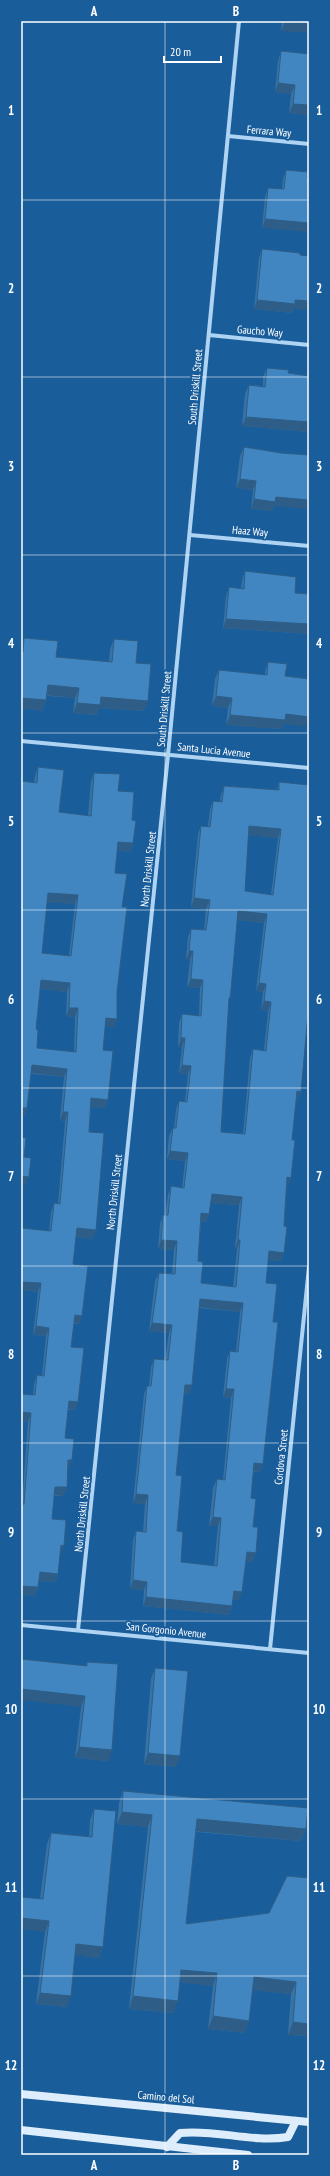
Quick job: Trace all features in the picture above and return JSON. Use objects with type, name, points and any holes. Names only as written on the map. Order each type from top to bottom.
[{"type":"street","name":"South Driskill Street","points":[[168,755],[239,21]]},
{"type":"street","name":"Ferrara Way","points":[[228,136],[309,144]]},
{"type":"street","name":"Gaucho Way","points":[[209,335],[309,345]]},
{"type":"street","name":"Haaz Way","points":[[190,535],[309,546]]},
{"type":"street","name":"Santa Lucia Avenue","points":[[21,741],[309,768]]},
{"type":"street","name":"North Driskill Street","points":[[78,1630],[168,755]]},
{"type":"street","name":"Cordova Street","points":[[270,1649],[309,1267]]},
{"type":"street","name":"San Gorgonio Avenue","points":[[21,1625],[309,1652]]},
{"type":"street","name":"Camino del Sol","points":[[21,2094],[309,2122]]},
{"type":"street","points":[[167,2146],[180,2133],[199,2131],[275,2139],[288,2136],[296,2121]]},
{"type":"street","points":[[21,2130],[248,2155]]},
{"type":"building","points":[[285,21],[309,21],[309,24]]},
{"type":"building","points":[[281,51],[309,54],[309,105],[293,104],[295,85],[278,83]]},
{"type":"building","points":[[286,170],[308,172],[309,223],[265,219],[268,188],[284,189]]},
{"type":"building","points":[[262,249],[300,253],[300,255],[309,256],[309,301],[295,300],[295,304],[257,300]]},
{"type":"building","points":[[267,368],[289,370],[288,373],[309,376],[309,422],[246,417],[249,385],[265,387]]},
{"type":"building","points":[[244,447],[281,453],[309,455],[309,500],[276,497],[275,502],[254,499],[256,481],[240,479]]},
{"type":"building","points":[[245,571],[296,577],[295,593],[309,594],[309,624],[226,619],[229,587],[244,589]]},
{"type":"building","points":[[24,638],[58,641],[56,657],[112,662],[114,639],[138,641],[136,663],[151,664],[148,701],[101,697],[100,705],[77,703],[79,688],[48,685],[46,700],[21,698],[21,652],[23,652]]},
{"type":"building","points":[[268,662],[287,664],[285,676],[309,679],[309,717],[286,714],[285,720],[230,715],[232,698],[216,696],[219,670],[267,675]]},
{"type":"building","points":[[38,767],[64,770],[59,812],[91,816],[94,773],[120,774],[118,791],[134,792],[132,820],[136,821],[133,843],[118,842],[115,873],[127,874],[122,907],[127,907],[117,992],[117,1019],[106,1018],[103,1050],[113,1051],[108,1100],[91,1098],[89,1132],[104,1133],[96,1230],[77,1228],[73,1264],[88,1266],[82,1316],[75,1315],[71,1347],[84,1348],[78,1402],[69,1401],[65,1438],[74,1439],[72,1460],[68,1460],[67,1487],[55,1487],[52,1519],[66,1520],[64,1546],[61,1545],[58,1574],[40,1572],[38,1587],[21,1586],[21,1504],[24,1504],[31,1413],[21,1412],[21,1394],[35,1395],[37,1375],[44,1376],[49,1328],[36,1326],[41,1283],[21,1282],[21,1228],[51,1231],[54,1203],[60,1204],[68,1112],[63,1112],[67,1069],[32,1065],[27,1108],[21,1108],[21,781],[37,783]],"holes":[[[48,893],[78,895],[71,956],[42,953]],[[41,980],[70,983],[69,1008],[78,1008],[76,1052],[37,1048],[38,1030],[36,1029]]]},
{"type":"building","points":[[279,782],[309,785],[309,1003],[301,1092],[297,1091],[292,1140],[295,1140],[291,1178],[287,1177],[284,1226],[287,1227],[284,1253],[269,1251],[266,1283],[277,1284],[273,1322],[278,1322],[263,1464],[254,1463],[251,1498],[256,1499],[253,1527],[258,1527],[256,1553],[247,1552],[242,1592],[234,1591],[232,1606],[146,1597],[147,1582],[133,1580],[136,1531],[146,1532],[148,1495],[136,1494],[147,1386],[151,1386],[154,1359],[168,1360],[172,1325],[152,1323],[159,1273],[175,1274],[177,1241],[161,1240],[163,1215],[168,1215],[171,1186],[184,1188],[188,1153],[170,1151],[173,1128],[176,1128],[179,1101],[187,1102],[191,1066],[182,1065],[185,1038],[181,1038],[182,1014],[201,1016],[203,980],[191,979],[193,951],[189,951],[191,929],[206,930],[210,900],[194,898],[201,826],[210,827],[213,801],[222,802],[224,786],[279,790]],"holes":[[[249,826],[281,829],[273,895],[245,891]],[[238,911],[267,914],[259,983],[266,984],[264,1001],[271,1002],[266,1051],[253,1049],[245,1134],[221,1132],[230,998]],[[212,1194],[242,1197],[236,1287],[201,1283],[203,1262],[198,1261],[201,1213],[209,1214]],[[200,1299],[243,1303],[238,1352],[230,1351],[226,1389],[234,1389],[225,1480],[217,1479],[213,1517],[221,1518],[217,1566],[181,1562],[183,1532],[177,1531],[182,1476],[176,1475],[185,1385],[192,1385]]]},
{"type":"building","points":[[21,1137],[26,1138],[24,1157],[31,1158],[29,1177],[21,1176]]},
{"type":"building","points":[[21,1659],[87,1666],[87,1662],[118,1664],[112,1750],[79,1747],[85,1696],[21,1689]]},
{"type":"building","points":[[155,1668],[188,1671],[180,1756],[148,1753]]},
{"type":"building","points":[[123,1791],[308,1808],[306,1829],[197,1819],[186,1924],[269,1913],[287,1876],[309,1878],[309,2024],[293,2022],[296,1982],[254,1977],[249,2021],[213,2016],[217,1973],[181,1970],[178,2001],[133,1996],[152,1815],[122,1812]]},
{"type":"building","points":[[94,1809],[116,1811],[103,1947],[76,1944],[71,1996],[40,1993],[49,1921],[21,1918],[21,1897],[43,1899],[51,1833],[92,1837]]}]
